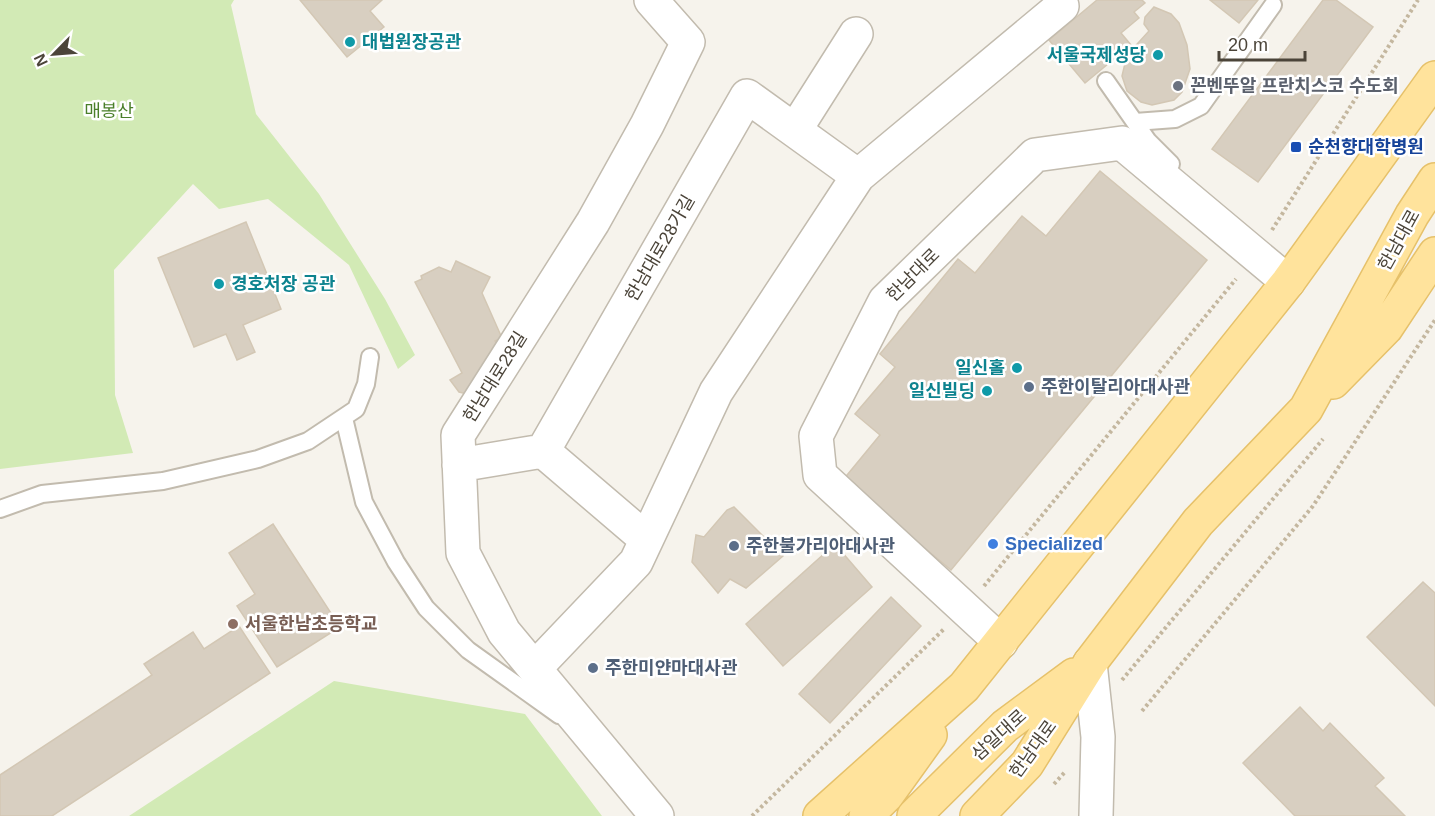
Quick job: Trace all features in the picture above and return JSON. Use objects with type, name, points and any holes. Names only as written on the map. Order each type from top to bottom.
[{"type":"main road","points":[[866,816],[887,795],[964,687],[1288,282],[1435,78]]},
{"type":"main road","name":"한남대로","points":[[977,816],[1027,764],[1090,663],[1198,522],[1317,421],[1412,215],[1435,180]]},
{"type":"main road","points":[[1317,421],[1386,328],[1435,254]]},
{"type":"main road","name":"삼일대로","points":[[914,816],[1005,726],[1090,663]]},
{"type":"main road","points":[[820,816],[964,687]]},
{"type":"street","name":"한남대로28길","points":[[651,0],[688,42],[647,125],[593,222],[458,435],[463,553],[504,632],[657,816]]},
{"type":"street","points":[[535,668],[636,562],[716,392],[858,176],[904,135],[1062,6]]},
{"type":"street","points":[[795,130],[856,34]]},
{"type":"street","name":"한남대로28가길","points":[[543,451],[747,96],[858,176]]},
{"type":"street","name":"한남대로","points":[[1001,642],[820,475],[816,436],[885,301],[1035,155],[1122,143],[1288,282]]},
{"type":"street","points":[[459,465],[543,451],[646,539]]},
{"type":"street","points":[[1090,663],[1098,737],[1096,816]]},
{"type":"lane","points":[[1134,122],[1175,119],[1201,106],[1273,5]]},
{"type":"lane","points":[[1106,81],[1159,153],[1243,226],[1256,255]]},
{"type":"lane","points":[[0,509],[42,494],[163,481],[258,459],[308,441],[356,409],[366,384],[370,357]]},
{"type":"lane","points":[[344,418],[364,502],[396,562],[426,608],[468,650],[597,742]]},
{"type":"path","points":[[752,816],[965,609],[1256,255],[1418,0]]},
{"type":"path","points":[[1142,711],[1313,506],[1435,320]]},
{"type":"path","points":[[1095,712],[1317,421]]},
{"type":"green space","name":"매봉산","points":[[0,0],[234,0],[231,5],[256,114],[319,194],[385,299],[415,355],[398,369],[349,265],[268,199],[219,209],[193,184],[114,270],[115,395],[133,453],[0,469]]},
{"type":"green space","points":[[334,681],[525,714],[602,816],[129,816]]},
{"type":"building","name":"대법원장공관","points":[[300,0],[382,0],[370,11],[384,27],[347,57]]},
{"type":"building","points":[[1097,0],[1142,0],[1145,3],[1134,12],[1139,18],[1121,33],[1131,45],[1085,83],[1049,40]]},
{"type":"building","points":[[1210,0],[1258,0],[1239,23]]},
{"type":"building","points":[[1323,0],[1336,0],[1373,27],[1258,182],[1212,149]]},
{"type":"building","name":"서울국제성당","points":[[1154,7],[1171,14],[1179,23],[1187,45],[1190,69],[1182,92],[1174,100],[1152,105],[1141,102],[1127,91],[1122,76],[1127,55],[1149,31],[1144,24],[1145,17]]},
{"type":"building","name":"일신빌딩","points":[[1100,171],[1207,260],[951,570],[843,480],[880,435],[855,414],[895,367],[880,354],[958,259],[975,273],[1022,216],[1046,236]]},
{"type":"building","name":"경호처장 공관","points":[[246,222],[281,309],[243,325],[255,352],[237,360],[226,334],[194,347],[158,258]]},
{"type":"building","points":[[456,261],[490,277],[482,293],[502,338],[495,341],[498,347],[493,349],[495,355],[486,360],[492,374],[467,394],[459,392],[450,380],[462,373],[415,282],[422,279],[421,276],[439,267],[451,272]]},
{"type":"building","name":"주한불가리아대사관","points":[[734,507],[783,556],[746,588],[730,579],[718,593],[692,562],[696,535],[704,537],[727,510]]},
{"type":"building","points":[[273,524],[340,627],[277,667],[237,606],[255,594],[229,553]]},
{"type":"building","points":[[835,544],[872,587],[783,666],[746,624]]},
{"type":"building","points":[[1423,582],[1435,593],[1435,706],[1367,637]]},
{"type":"building","points":[[891,597],[921,626],[830,723],[799,694]]},
{"type":"building","points":[[239,626],[270,673],[52,816],[0,816],[0,775],[152,675],[144,664],[193,632],[204,649]]},
{"type":"building","points":[[1300,707],[1323,731],[1330,723],[1384,778],[1375,786],[1405,816],[1295,816],[1243,763]]},
{"type":"place","name":"대법원장공관","points":[[350,42]]},
{"type":"place","name":"서울국제성당","points":[[1158,55]]},
{"type":"place","name":"꼰벤뚜알 프란치스코 수도회","points":[[1178,86]]},
{"type":"place","name":"순천향대학병원","points":[[1296,147]]},
{"type":"place","name":"경호처장 공관","points":[[219,284]]},
{"type":"place","name":"일신홀","points":[[1017,368]]},
{"type":"place","name":"주한이탈리아대사관","points":[[1029,387]]},
{"type":"place","name":"일신빌딩","points":[[987,391]]},
{"type":"place","name":"Specialized","points":[[993,544]]},
{"type":"place","name":"주한불가리아대사관","points":[[734,546]]},
{"type":"place","name":"서울한남초등학교","points":[[233,624]]},
{"type":"place","name":"주한미얀마대사관","points":[[593,668]]}]
